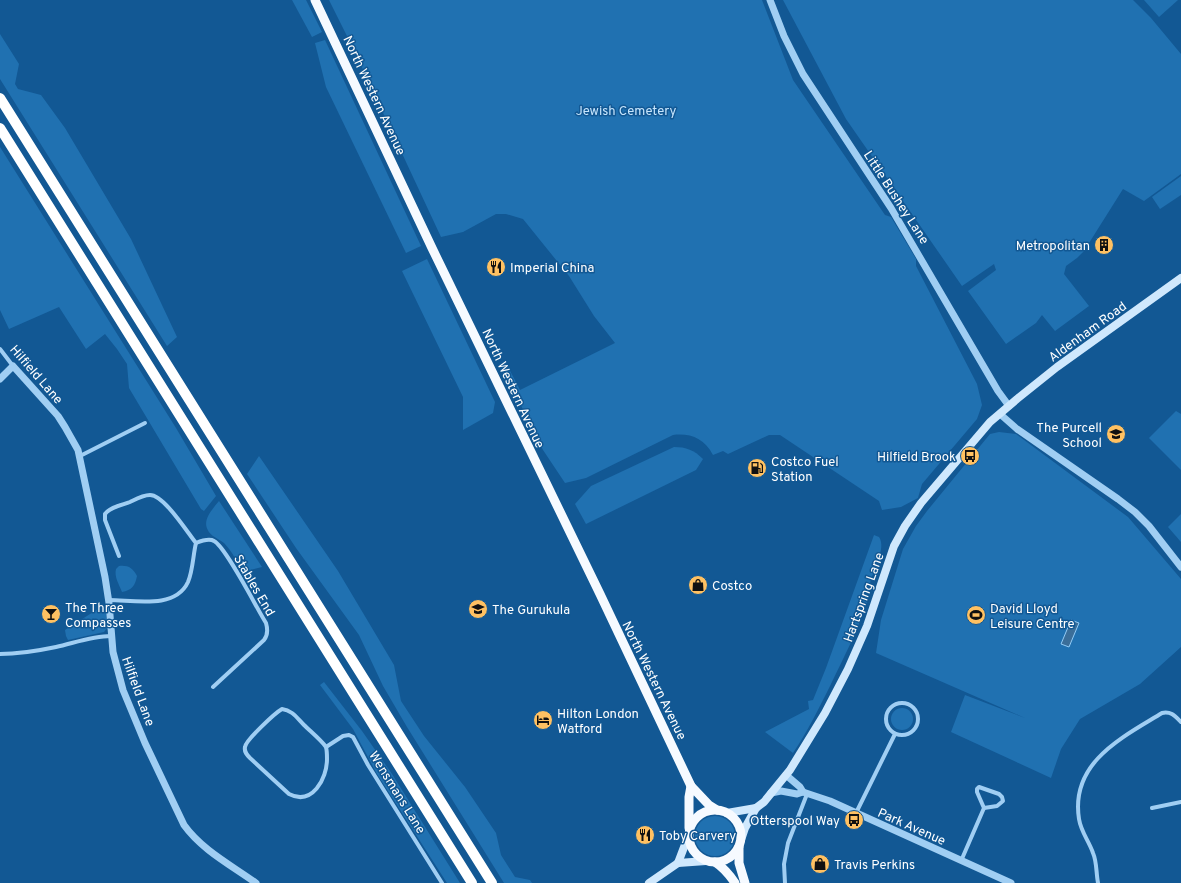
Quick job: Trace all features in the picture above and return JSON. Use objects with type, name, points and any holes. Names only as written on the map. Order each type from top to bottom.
[{"type":"highway","name":"North Western Avenue","points":[[316,0],[432,248],[597,588],[690,786],[709,805],[717,810]]},
{"type":"highway","points":[[0,98],[492,883]]},
{"type":"highway","points":[[0,128],[472,883]]},
{"type":"highway","name":"North Western Avenue","points":[[689,833],[690,786]]},
{"type":"highway","points":[[735,883],[722,866],[696,854],[692,849],[689,833],[695,819],[700,814],[717,810],[727,813],[738,824],[741,834],[739,863],[741,874],[745,883]]},
{"type":"highway","points":[[711,862],[723,861],[730,858],[740,843]]},
{"type":"main road","name":"Aldenham Road","points":[[1009,406],[1057,367],[1181,278]]},
{"type":"main road","name":"Hartspring Lane","points":[[740,843],[745,828],[756,808],[771,793],[796,763],[826,713],[848,669],[866,626],[890,558],[905,525],[926,497],[990,422],[1009,406]]},
{"type":"main road","points":[[727,813],[756,808]]},
{"type":"main road","points":[[678,863],[689,833]]},
{"type":"main road","points":[[649,883],[678,863],[711,862]]},
{"type":"street","name":"Little Bushey Lane","points":[[770,0],[784,36],[802,74],[892,208],[995,385],[1009,406]]},
{"type":"street","name":"Hilfield Lane","points":[[0,349],[64,424],[78,450],[94,521],[109,600],[113,652],[123,690],[145,743],[184,825],[190,834],[203,846],[256,883]]},
{"type":"street","points":[[0,379],[13,366]]},
{"type":"street","points":[[1000,414],[1017,429],[1135,512],[1149,526],[1181,567]]},
{"type":"street","points":[[80,456],[145,423]]},
{"type":"street","points":[[109,600],[156,601],[174,597],[182,590],[188,581],[196,543],[160,499],[156,496],[149,495],[111,510],[106,514],[105,520],[119,556]]},
{"type":"street","name":"Stables End","points":[[196,543],[204,540],[212,540],[216,542],[230,561],[266,623],[268,630],[264,640],[213,687]]},
{"type":"street","points":[[0,654],[18,654],[102,636],[111,636]]},
{"type":"street","points":[[905,703],[910,705],[917,713],[918,719],[915,729],[906,735],[901,736],[894,734],[888,728],[886,723],[887,713],[894,705],[905,703]]},
{"type":"street","points":[[282,709],[291,711],[326,748],[327,763],[322,781],[310,795],[297,797],[289,794],[246,754],[245,745],[250,738],[282,709]]},
{"type":"street","points":[[1098,883],[1094,853],[1085,838],[1079,812],[1079,795],[1088,773],[1103,752],[1114,743],[1162,712],[1169,712],[1173,714],[1181,722]]},
{"type":"street","points":[[856,813],[894,734]]},
{"type":"street","name":"Wensmans Lane","points":[[326,748],[343,736],[349,735],[353,737],[368,765],[442,883]]},
{"type":"street","name":"Park Avenue","points":[[786,775],[805,793]]},
{"type":"street","points":[[961,861],[984,808],[977,792],[979,787],[999,794],[1003,801],[997,806],[984,808]]},
{"type":"street","name":"Park Avenue","points":[[771,793],[781,791],[797,794],[805,793],[830,802],[1011,883]]},
{"type":"street","points":[[785,883],[784,864],[788,843],[805,793]]},
{"type":"street","points":[[1152,808],[1181,802]]},
{"type":"green space","points":[[292,0],[306,0],[322,32],[312,37]]},
{"type":"green space","name":"Jewish Cemetery","points":[[329,0],[762,0],[793,80],[885,215],[891,217],[916,259],[916,266],[977,384],[982,405],[977,419],[922,484],[918,498],[901,507],[882,510],[879,501],[780,435],[769,435],[728,454],[723,451],[713,455],[705,444],[696,438],[685,435],[673,435],[586,478],[565,483],[543,450],[505,373],[505,368],[507,365],[520,390],[615,343],[594,316],[569,276],[523,219],[506,214],[496,214],[463,232],[441,237]]},
{"type":"green space","points":[[783,0],[1133,0],[1151,18],[1181,54],[1181,174],[1144,201],[1123,189],[1084,251],[1066,266],[1064,274],[1089,306],[1055,331],[1042,315],[1036,323],[1006,344],[968,291],[996,270],[994,264],[962,286],[846,119]]},
{"type":"green space","points":[[1144,0],[1178,0],[1159,17]]},
{"type":"green space","points":[[0,34],[19,64],[15,84],[18,89],[41,95],[65,128],[131,239],[177,337],[167,346],[0,79]]},
{"type":"green space","points":[[325,40],[421,246],[406,253],[326,87],[315,43]]},
{"type":"green space","points":[[0,147],[176,428],[216,496],[204,511],[201,509],[129,388],[127,364],[105,334],[86,349],[59,307],[9,329],[0,310]]},
{"type":"green space","points":[[1181,176],[1181,195],[1160,209],[1152,197]]},
{"type":"green space","points":[[427,259],[495,402],[493,413],[463,430],[463,397],[402,271]]},
{"type":"green space","points":[[1176,411],[1181,414],[1181,470],[1149,438]]},
{"type":"green space","points":[[999,432],[1016,434],[1128,517],[1181,579],[1181,647],[1140,684],[1080,719],[1061,749],[1051,778],[951,732],[965,695],[1025,718],[876,653],[881,620],[903,549],[916,526],[927,511],[990,434]]},
{"type":"green space","points":[[674,447],[690,450],[703,459],[696,470],[586,524],[575,504],[591,486]]},
{"type":"green space","points":[[259,456],[338,571],[394,665],[401,701],[424,736],[465,787],[496,833],[501,855],[515,877],[530,880],[532,883],[504,883],[383,686],[359,635],[296,548],[247,474]]},
{"type":"green space","points":[[219,501],[262,567],[243,572],[227,546],[213,536],[206,527],[207,518]]},
{"type":"green space","points":[[1181,514],[1181,542],[1168,527]]},
{"type":"green space","points":[[874,535],[879,537],[881,547],[871,579],[868,600],[850,643],[822,702],[793,753],[765,732],[809,709],[808,701],[813,700],[826,668]]},
{"type":"green space","points":[[119,566],[130,568],[137,576],[132,587],[122,592],[116,575],[116,569]]},
{"type":"green space","points":[[101,607],[106,611],[107,628],[104,632],[68,640],[65,630]]},
{"type":"green space","points":[[324,682],[362,731],[392,774],[460,883],[447,883],[377,774],[353,729],[320,685]]},
{"type":"green space","points":[[902,708],[910,711],[913,719],[910,727],[902,730],[894,727],[891,719],[894,711]]},
{"type":"green space","points":[[719,816],[726,819],[732,825],[735,836],[734,844],[726,853],[719,856],[711,856],[704,853],[696,844],[695,832],[698,825],[707,817]]},
{"type":"shaded area","points":[[1071,620],[1079,623],[1069,647],[1061,644]]},
{"type":"place","name":"Metropolitan","points":[[1104,245]]},
{"type":"place","name":"Imperial China","points":[[496,267]]},
{"type":"place","name":"The Purcell School","points":[[1116,434]]},
{"type":"place","name":"Hilfield Brook","points":[[970,456]]},
{"type":"place","name":"Costco Fuel Station","points":[[757,468]]},
{"type":"place","name":"Costco","points":[[698,585]]},
{"type":"place","name":"The Gurukula","points":[[478,609]]},
{"type":"place","name":"The Three Compasses","points":[[51,614]]},
{"type":"place","name":"David Lloyd Leisure Centre","points":[[976,615]]},
{"type":"place","name":"Hilton London Watford","points":[[543,720]]},
{"type":"place","name":"Otterspool Way","points":[[854,820]]},
{"type":"place","name":"Toby Carvery","points":[[645,835]]},
{"type":"place","name":"Travis Perkins","points":[[820,864]]}]
